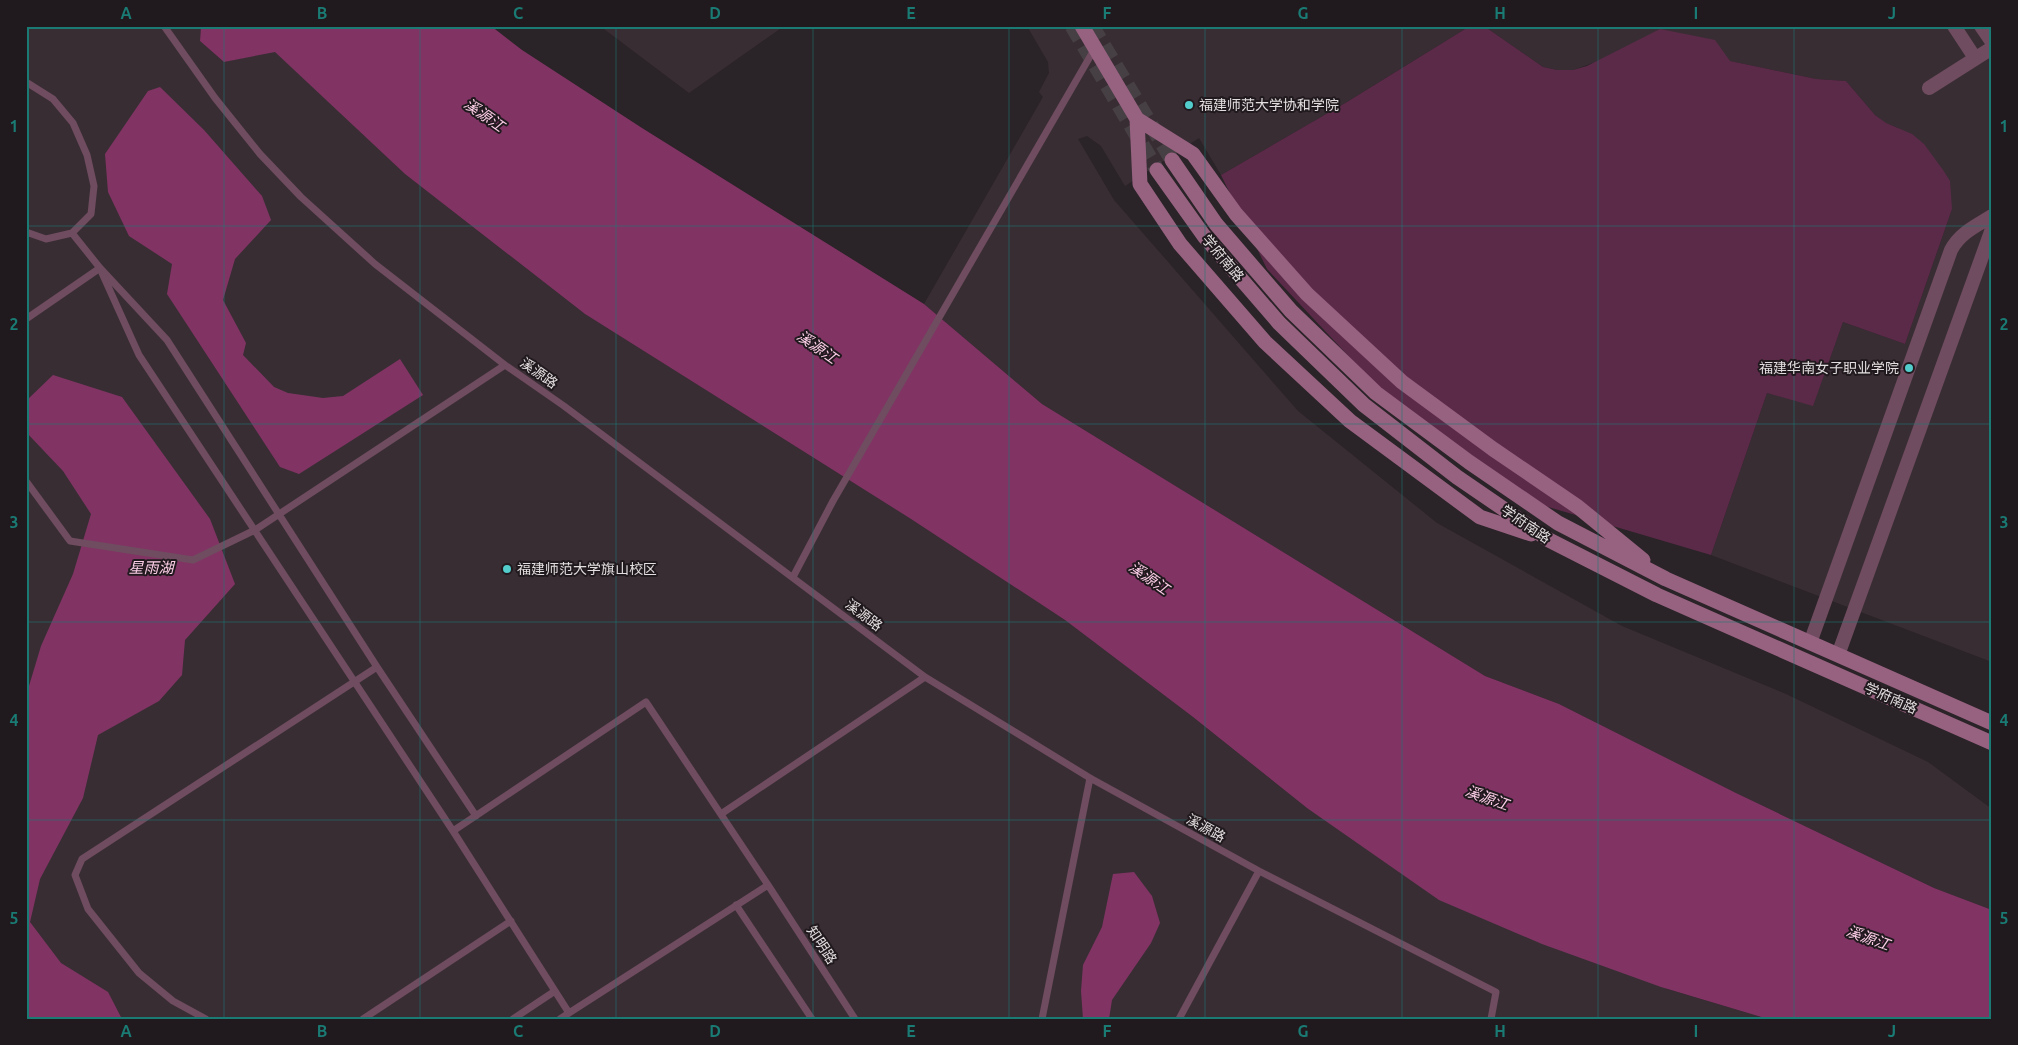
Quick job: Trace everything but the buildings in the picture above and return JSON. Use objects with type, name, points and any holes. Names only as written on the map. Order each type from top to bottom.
[{"type":"main road","points":[[1082,26],[1137,119],[1193,154],[1236,214],[1307,294],[1402,382],[1493,449],[1578,507],[1666,579]]},
{"type":"main road","points":[[1137,119],[1140,184],[1180,244],[1266,342],[1350,421],[1480,517],[1549,540]]},
{"type":"main road","name":"学府南路","points":[[1172,160],[1216,224],[1291,311],[1376,393],[1469,462],[1558,523],[1666,579],[1992,722]]},
{"type":"main road","name":"学府南路","points":[[1157,170],[1204,236],[1279,323],[1364,405],[1456,477],[1549,540],[1657,595],[1992,743]]},
{"type":"street","points":[[1954,26],[1975,58]]},
{"type":"street","points":[[1981,26],[1992,42]]},
{"type":"street","points":[[1929,88],[1992,48]]},
{"type":"street","points":[[1810,643],[1950,250],[1962,234],[1992,216]]},
{"type":"street","points":[[1838,656],[1992,229]]},
{"type":"lane","points":[[164,26],[215,98],[260,154],[301,197],[375,264],[505,364]]},
{"type":"lane","points":[[793,577],[833,502],[1095,48]]},
{"type":"lane","points":[[26,82],[53,99],[73,123],[87,155],[94,186],[91,214],[72,233],[46,239],[26,232]]},
{"type":"lane","points":[[72,233],[100,268],[167,340],[377,667],[476,816],[453,831]]},
{"type":"lane","points":[[26,319],[100,268]]},
{"type":"lane","points":[[100,268],[139,355],[453,831],[569,1013]]},
{"type":"lane","name":"溪源路","points":[[26,481],[70,542],[193,560],[254,530],[280,514],[505,364],[925,677],[1090,778],[1259,871],[1496,992],[1491,1019]]},
{"type":"lane","points":[[206,1019],[173,1001],[139,973],[88,909],[76,876],[82,858],[356,683],[377,667]]},
{"type":"lane","points":[[721,814],[925,677]]},
{"type":"lane","name":"知明路","points":[[476,816],[646,702],[856,1019]]},
{"type":"lane","points":[[1042,1019],[1090,778]]},
{"type":"lane","points":[[1179,1019],[1259,871]]},
{"type":"lane","points":[[560,1019],[768,885]]},
{"type":"lane","points":[[736,905],[812,1019]]},
{"type":"lane","points":[[363,1019],[511,921]]},
{"type":"lane","points":[[513,1019],[555,991]]},
{"type":"shaded area","name":"福建师范大学旗山校区","points":[[26,26],[201,26],[200,41],[224,62],[275,51],[405,174],[585,314],[911,519],[1065,620],[1193,717],[1307,808],[1667,989],[1768,1019],[26,1019]]},
{"type":"shaded area","points":[[600,26],[784,26],[689,93]]},
{"type":"shaded area","points":[[1027,26],[1470,26],[1347,102],[1221,175],[1199,138],[1125,186],[1101,146],[1087,136],[1078,139],[1114,200],[1298,411],[1437,523],[1622,626],[1786,694],[1928,762],[1992,809],[1992,910],[1934,888],[1736,793],[1559,704],[1485,676],[1042,404],[924,304],[1043,97],[1039,92],[1049,73],[1048,62]]},
{"type":"shaded area","points":[[1470,26],[1484,26],[1543,67],[1557,70],[1573,70],[1587,66],[1660,29],[1715,40],[1730,61],[1816,79],[1846,81],[1875,115],[1886,123],[1912,134],[1924,144],[1950,181],[1952,209],[1905,344],[1843,322],[1813,406],[1767,393],[1711,555],[1545,506],[1385,395],[1267,269],[1221,175],[1347,102]]},
{"type":"shaded area","name":"福建华南女子职业学院","points":[[1484,26],[1992,26],[1992,662],[1711,555],[1767,393],[1813,405],[1843,322],[1905,344],[1952,209],[1898,128],[1885,123],[1875,115],[1846,81],[1816,79],[1730,61],[1601,60],[1573,70],[1557,70],[1543,67]]},
{"type":"water","name":"溪源江","points":[[201,26],[491,26],[522,50],[642,128],[924,304],[1042,404],[1485,676],[1559,704],[1736,793],[1934,888],[1992,910],[1992,1019],[1768,1019],[1661,987],[1542,944],[1439,900],[1307,808],[1193,717],[1065,620],[911,519],[585,314],[405,174],[275,52],[224,62],[200,41]]},
{"type":"water","points":[[160,87],[204,130],[262,196],[271,220],[235,259],[223,300],[246,343],[243,355],[274,387],[288,393],[323,398],[343,396],[400,359],[423,395],[299,474],[280,467],[167,294],[172,264],[129,236],[108,192],[105,154],[148,91]]},
{"type":"water","name":"星雨湖","points":[[53,375],[122,397],[210,519],[235,584],[185,640],[182,675],[159,701],[98,735],[83,798],[40,879],[30,922],[61,963],[108,992],[122,1019],[26,1019],[26,696],[41,646],[73,574],[91,514],[63,471],[26,432],[26,401]]},
{"type":"water","points":[[1134,872],[1152,896],[1160,923],[1151,943],[1112,1000],[1109,1019],[1083,1019],[1081,991],[1083,965],[1102,927],[1113,874]]},
{"type":"tunnel","points":[[1072,26],[1157,170]]},
{"type":"tunnel","points":[[1092,26],[1172,160]]},
{"type":"place","name":"福建师范大学协和学院","points":[[1189,105]]},
{"type":"place","name":"福建华南女子职业学院","points":[[1909,368]]},
{"type":"place","name":"福建师范大学旗山校区","points":[[507,569]]}]
